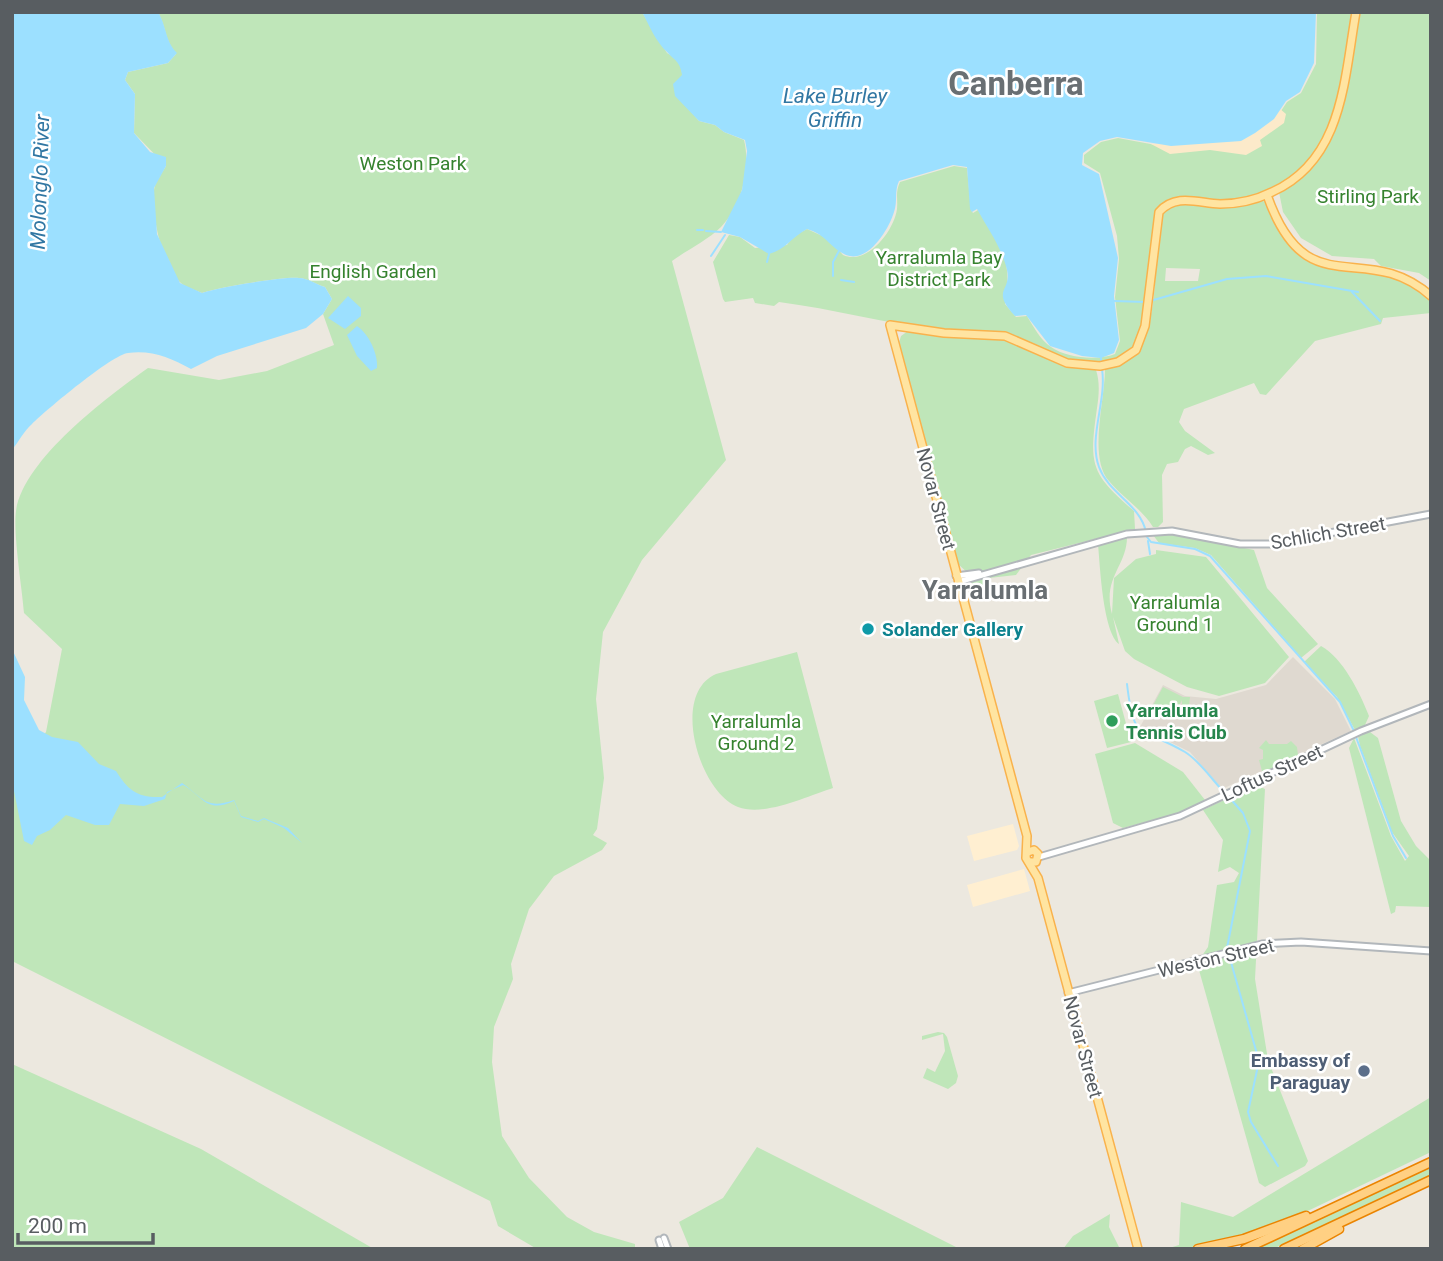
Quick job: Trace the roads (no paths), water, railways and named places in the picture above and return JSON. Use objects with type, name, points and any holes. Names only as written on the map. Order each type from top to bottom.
[{"type":"highway","points":[[1245,1249],[1431,1162]]},
{"type":"highway","points":[[1284,1249],[1431,1180]]},
{"type":"highway","points":[[1198,1249],[1244,1238],[1364,1194]]},
{"type":"highway","points":[[1303,1249],[1384,1203]]},
{"type":"main road","points":[[894,340],[908,328],[944,333],[997,334],[1067,363],[1102,365],[1118,362],[1136,350],[1145,326],[1149,301],[1156,217],[1162,208],[1179,201],[1221,204],[1267,194],[1308,168],[1326,144],[1339,110],[1356,12]]},
{"type":"main road","points":[[1267,194],[1275,216],[1289,239],[1309,257],[1324,265],[1390,272],[1420,286],[1431,296]]},
{"type":"main road","name":"Novar Street","points":[[908,328],[890,325],[1138,1249]]},
{"type":"main road","name":"Novar Street","points":[[1129,1215],[1133,1249]]},
{"type":"street","name":"Schlich Street","points":[[957,579],[1151,531],[1178,532],[1240,544],[1266,545],[1431,514]]},
{"type":"street","name":"Loftus Street","points":[[1034,856],[1180,816],[1355,734],[1431,704]]},
{"type":"street","name":"Weston Street","points":[[1069,995],[1262,944],[1301,942],[1431,951]]},
{"type":"street","points":[[663,1249],[661,1239],[668,1249]]},
{"type":"water","name":"Molonglo River","points":[[12,12],[158,12],[170,44],[177,53],[168,63],[128,72],[125,80],[135,94],[134,133],[150,152],[166,157],[166,166],[154,188],[157,234],[180,283],[202,293],[266,281],[302,278],[325,287],[332,299],[323,314],[306,328],[217,356],[191,369],[153,354],[137,352],[120,356],[51,407],[29,427],[12,450]]},
{"type":"water","name":"Lake Burley Griffin","points":[[642,12],[1316,12],[1314,63],[1300,92],[1286,101],[1274,119],[1255,133],[1241,141],[1171,146],[1117,137],[1100,141],[1083,153],[1082,165],[1099,174],[1118,258],[1114,296],[1119,340],[1114,353],[1101,358],[1082,356],[1050,346],[1026,315],[1015,316],[1008,307],[1003,295],[1008,277],[1005,262],[977,209],[972,212],[970,209],[967,167],[953,165],[899,181],[895,208],[887,227],[870,250],[862,254],[846,255],[807,229],[780,250],[769,254],[740,237],[721,232],[742,190],[747,151],[745,140],[724,132],[715,125],[699,121],[675,96],[673,84],[682,75],[680,67],[659,43]]},
{"type":"water","points":[[348,296],[361,308],[361,316],[345,329],[328,318]]},
{"type":"water","points":[[357,326],[369,339],[374,351],[377,368],[371,371],[357,356],[347,335]]},
{"type":"water","points":[[12,649],[25,677],[24,700],[39,730],[52,737],[78,742],[99,764],[116,771],[134,792],[153,797],[166,794],[165,799],[144,806],[120,804],[109,825],[95,825],[66,815],[50,830],[37,836],[32,845],[24,841],[12,781]]},
{"type":"water","points":[[204,800],[217,804],[234,800],[241,816],[258,821],[264,818],[288,828],[302,843],[284,828],[264,819],[258,822],[241,817],[234,801],[217,806]]},
{"type":"waterway","points":[[697,230],[703,230]]},
{"type":"waterway","points":[[706,231],[721,232]]},
{"type":"waterway","points":[[711,256],[725,235]]},
{"type":"waterway","points":[[833,276],[833,262],[840,249]]},
{"type":"waterway","points":[[767,262],[769,254]]},
{"type":"waterway","points":[[1150,301],[1227,279],[1266,276],[1358,292]]},
{"type":"waterway","points":[[841,280],[854,282]]},
{"type":"waterway","points":[[1352,292],[1380,321]]},
{"type":"waterway","points":[[1114,301],[1145,302]]},
{"type":"waterway","points":[[1102,369],[1102,394],[1096,431],[1099,467],[1110,485],[1138,514],[1146,532]]},
{"type":"waterway","points":[[1147,537],[1151,542],[1195,549],[1210,556],[1340,702],[1354,731]]},
{"type":"waterway","points":[[1148,541],[1150,554]]},
{"type":"waterway","points":[[1127,684],[1136,725],[1185,752],[1201,765],[1224,792]]},
{"type":"waterway","points":[[1356,737],[1393,836],[1406,858]]},
{"type":"waterway","points":[[1228,796],[1243,813],[1250,831],[1227,948],[1259,1061],[1248,1112],[1251,1122],[1278,1166]]},
{"type":"place","name":"Solander Gallery","points":[[868,629]]},
{"type":"place","name":"Yarralumla Tennis Club","points":[[1112,721]]},
{"type":"place","name":"Embassy of Paraguay","points":[[1364,1071]]},
{"type":"district","name":"Canberra","points":[[1016,83]]},
{"type":"district","name":"Yarralumla","points":[[985,590]]},
{"type":"park label","name":"Weston Park","points":[[413,163]]},
{"type":"park label","name":"Stirling Park","points":[[1368,196]]},
{"type":"park label","name":"Yarralumla Bay District Park","points":[[939,268]]},
{"type":"park label","name":"English Garden","points":[[373,271]]},
{"type":"park label","name":"Yarralumla Ground 1","points":[[1175,613]]},
{"type":"park label","name":"Yarralumla Ground 2","points":[[756,732]]}]
